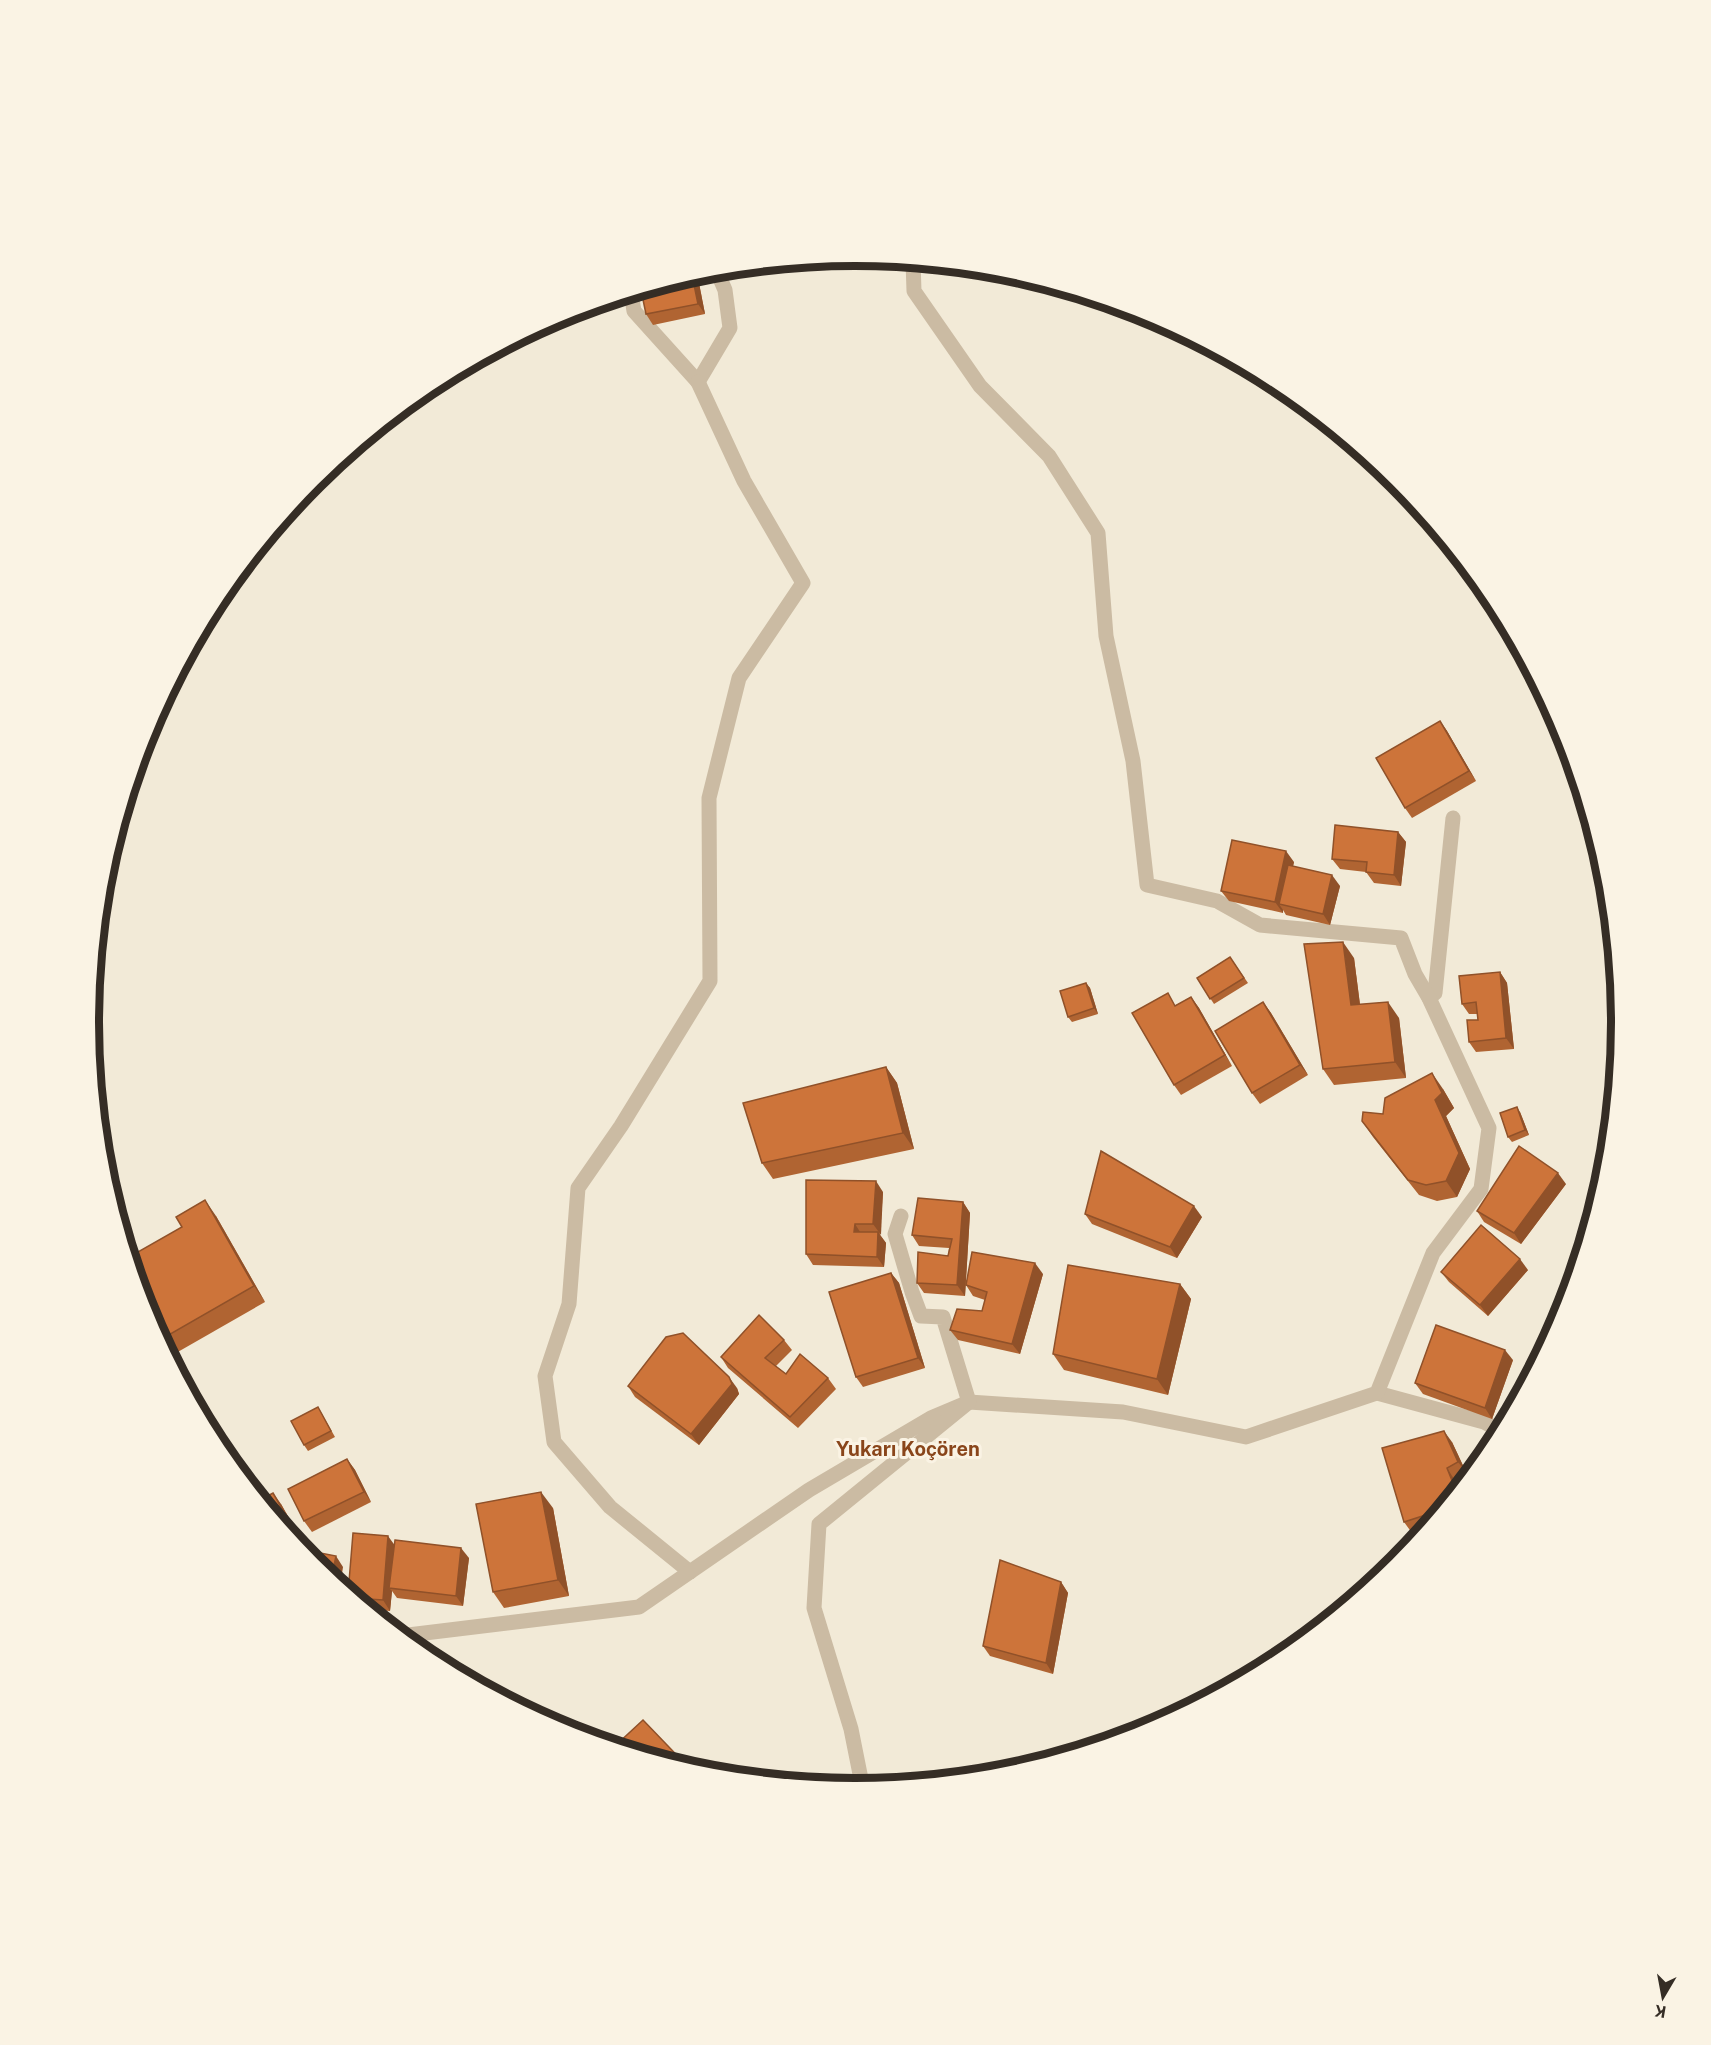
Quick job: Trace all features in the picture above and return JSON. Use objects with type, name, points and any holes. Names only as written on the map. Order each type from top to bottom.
[{"type":"street","points":[[913,269],[914,291],[980,386],[1049,456],[1098,532],[1107,636],[1133,761],[1147,885],[1217,901],[1260,925],[1401,938],[1415,974],[1429,998],[1489,1128],[1481,1189],[1433,1253],[1377,1393]]},
{"type":"street","points":[[698,382],[730,328],[725,290],[720,279]]},
{"type":"street","points":[[632,300],[634,312],[698,382],[744,481],[803,583],[739,678],[709,798],[710,981],[621,1126],[578,1188],[569,1304],[546,1376],[554,1442],[610,1507],[690,1572]]},
{"type":"street","points":[[1429,998],[1435,993],[1453,818]]},
{"type":"street","points":[[901,1216],[895,1234],[912,1292],[921,1316],[943,1317],[969,1402]]},
{"type":"street","points":[[411,1635],[639,1607],[809,1490],[931,1419],[969,1402],[1123,1412],[1246,1437],[1377,1393],[1484,1422],[1494,1428]]},
{"type":"street","points":[[861,1779],[850,1729],[814,1608],[819,1524],[969,1402]]},
{"type":"building","points":[[694,284],[698,304],[646,314],[642,297]]},
{"type":"building","points":[[1440,721],[1469,771],[1405,808],[1376,758]]},
{"type":"building","points":[[1335,825],[1398,832],[1394,875],[1366,872],[1367,862],[1332,859]]},
{"type":"building","points":[[1232,840],[1286,851],[1275,902],[1221,891]]},
{"type":"building","points":[[1288,865],[1332,875],[1323,914],[1279,904]]},
{"type":"building","points":[[1343,942],[1351,1005],[1388,1002],[1395,1062],[1323,1069],[1304,944]]},
{"type":"building","points":[[1230,957],[1244,978],[1210,999],[1197,978]]},
{"type":"building","points":[[1500,972],[1506,1038],[1469,1042],[1467,1020],[1478,1020],[1476,1002],[1462,1004],[1459,976]]},
{"type":"building","points":[[1086,983],[1094,1008],[1068,1017],[1060,991]]},
{"type":"building","points":[[1168,993],[1175,1006],[1191,997],[1225,1055],[1174,1085],[1132,1013]]},
{"type":"building","points":[[1263,1002],[1300,1065],[1252,1093],[1215,1031]]},
{"type":"building","points":[[886,1067],[903,1133],[762,1163],[743,1103]]},
{"type":"building","points":[[1432,1073],[1442,1093],[1435,1100],[1459,1153],[1446,1181],[1426,1185],[1408,1180],[1362,1121],[1363,1112],[1383,1114],[1385,1098]]},
{"type":"building","points":[[1517,1107],[1525,1130],[1508,1137],[1500,1113]]},
{"type":"building","points":[[1519,1146],[1558,1173],[1514,1233],[1477,1211]]},
{"type":"building","points":[[1101,1151],[1194,1206],[1170,1247],[1085,1214]]},
{"type":"building","points":[[806,1180],[876,1181],[873,1224],[855,1224],[854,1232],[878,1232],[877,1257],[806,1254]]},
{"type":"building","points":[[918,1198],[963,1202],[957,1285],[917,1283],[918,1252],[948,1256],[952,1239],[912,1235]]},
{"type":"building","points":[[205,1200],[254,1286],[168,1336],[135,1253],[182,1227],[176,1217]]},
{"type":"building","points":[[1481,1225],[1520,1259],[1480,1305],[1441,1272]]},
{"type":"building","points":[[972,1252],[1035,1263],[1012,1344],[950,1330],[957,1309],[982,1311],[987,1292],[966,1285]]},
{"type":"building","points":[[1068,1265],[1180,1284],[1157,1379],[1053,1354]]},
{"type":"building","points":[[891,1273],[918,1358],[856,1377],[829,1292]]},
{"type":"building","points":[[759,1315],[784,1340],[765,1358],[786,1374],[800,1354],[828,1378],[790,1417],[721,1357]]},
{"type":"building","points":[[1436,1325],[1505,1350],[1485,1408],[1415,1383]]},
{"type":"building","points":[[683,1333],[729,1377],[732,1384],[691,1434],[628,1386],[666,1337]]},
{"type":"building","points":[[318,1407],[331,1431],[304,1445],[291,1421]]},
{"type":"building","points":[[1444,1431],[1458,1462],[1447,1468],[1454,1485],[1430,1513],[1404,1522],[1382,1448]]},
{"type":"building","points":[[347,1459],[364,1492],[304,1521],[288,1489]]},
{"type":"building","points":[[541,1492],[558,1580],[493,1592],[476,1504]]},
{"type":"building","points":[[273,1493],[291,1524],[287,1521],[266,1497]]},
{"type":"building","points":[[353,1533],[388,1536],[383,1600],[366,1599],[349,1583]]},
{"type":"building","points":[[395,1540],[461,1548],[456,1596],[389,1588]]},
{"type":"building","points":[[316,1552],[336,1556],[333,1569]]},
{"type":"building","points":[[1000,1560],[1061,1582],[1046,1663],[983,1646]]},
{"type":"building","points":[[643,1720],[679,1757],[660,1753],[620,1741]]},
{"type":"district","name":"Yukarı Koçören","points":[[908,1449]]}]
